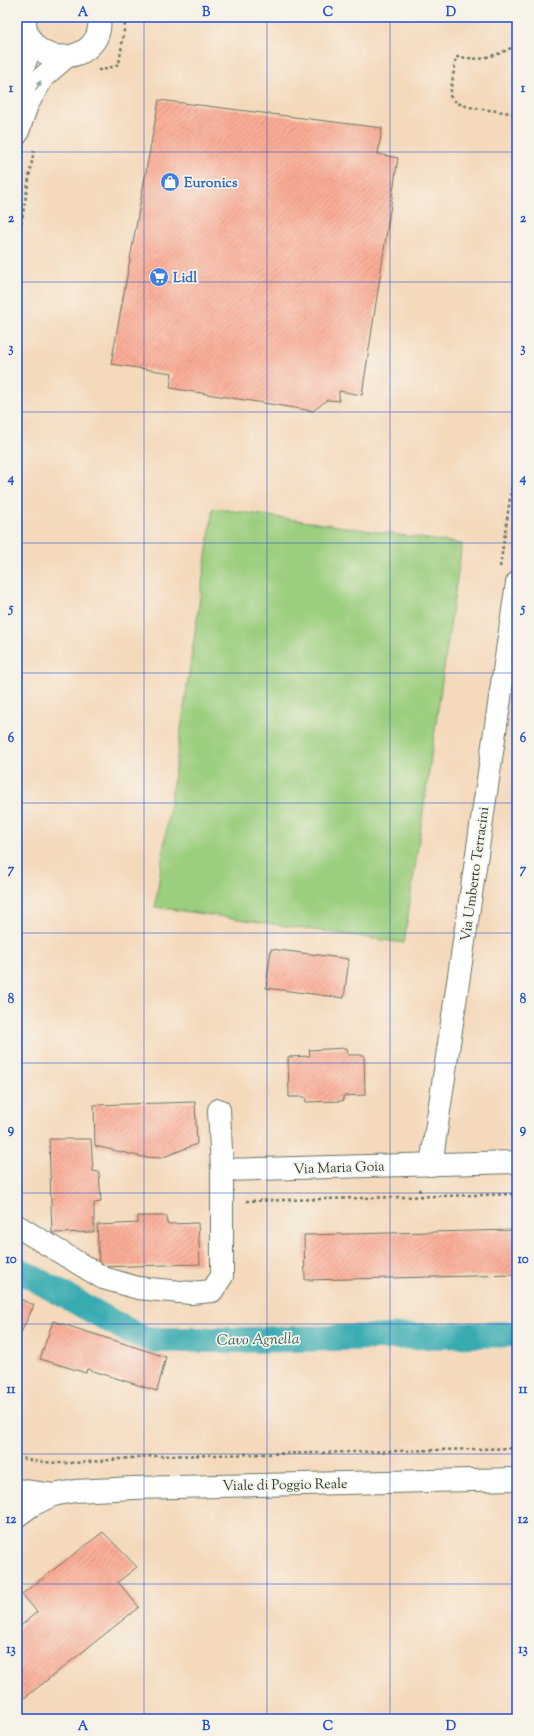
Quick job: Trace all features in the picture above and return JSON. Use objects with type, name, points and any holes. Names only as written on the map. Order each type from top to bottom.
[{"type":"street","points":[[25,17],[27,32],[32,42],[41,51],[52,56],[65,58],[77,55],[88,48],[96,37],[100,23],[99,17]]},
{"type":"street","points":[[17,86],[32,42]]},
{"type":"street","points":[[17,134],[27,105],[43,77],[65,58]]},
{"type":"street","name":"Via Umberto Terracini","points":[[431,1165],[517,583]]},
{"type":"street","points":[[17,1226],[104,1278],[138,1288],[191,1293],[212,1291],[222,1276],[222,1170],[219,1110]]},
{"type":"street","name":"Via Maria Goia","points":[[222,1170],[517,1162]]},
{"type":"street","name":"Viale di Poggio Reale","points":[[17,1516],[32,1505],[53,1495],[75,1491],[134,1488],[517,1479]]},
{"type":"street","name":"Viale di Poggio Reale","points":[[17,1490],[53,1495]]},
{"type":"path","points":[[93,70],[107,69],[119,64],[126,17]]},
{"type":"path","points":[[517,38],[513,47],[501,53],[480,59],[456,57],[450,96],[457,103],[469,107],[517,114]]},
{"type":"path","points":[[17,247],[36,144]]},
{"type":"path","points":[[222,1202],[517,1194]]},
{"type":"path","points":[[17,1457],[32,1462],[61,1463],[149,1457],[517,1448]]},
{"type":"green space","points":[[213,508],[462,544],[404,943],[155,907]]},
{"type":"building","points":[[159,100],[382,128],[378,154],[398,158],[362,395],[339,391],[339,401],[327,400],[313,411],[170,388],[172,373],[111,364]]},
{"type":"building","points":[[271,949],[349,959],[344,998],[266,988]]},
{"type":"building","points":[[347,1048],[348,1055],[364,1055],[365,1095],[343,1096],[343,1101],[306,1102],[305,1097],[289,1097],[288,1057],[310,1056],[309,1050]]},
{"type":"building","points":[[195,1102],[197,1144],[161,1158],[143,1157],[95,1146],[94,1105]]},
{"type":"building","points":[[49,1139],[91,1139],[93,1171],[99,1172],[101,1202],[94,1203],[94,1232],[52,1233]]},
{"type":"building","points":[[138,1216],[167,1216],[167,1224],[198,1223],[200,1264],[99,1267],[97,1225],[138,1223]]},
{"type":"building","points":[[517,1230],[517,1275],[305,1280],[304,1235]]},
{"type":"building","points":[[17,1298],[34,1305],[17,1341]]},
{"type":"building","points":[[53,1321],[166,1357],[157,1391],[87,1369],[86,1373],[40,1359]]},
{"type":"building","points":[[103,1532],[137,1567],[118,1582],[139,1607],[17,1704],[17,1629],[37,1612],[22,1594]]},
{"type":"waterway","name":"Cavo Agnella","points":[[17,1269],[145,1340],[247,1340],[517,1334]]},
{"type":"place","name":"Euronics","points":[[170,182]]},
{"type":"place","name":"Lidl","points":[[159,277]]}]
